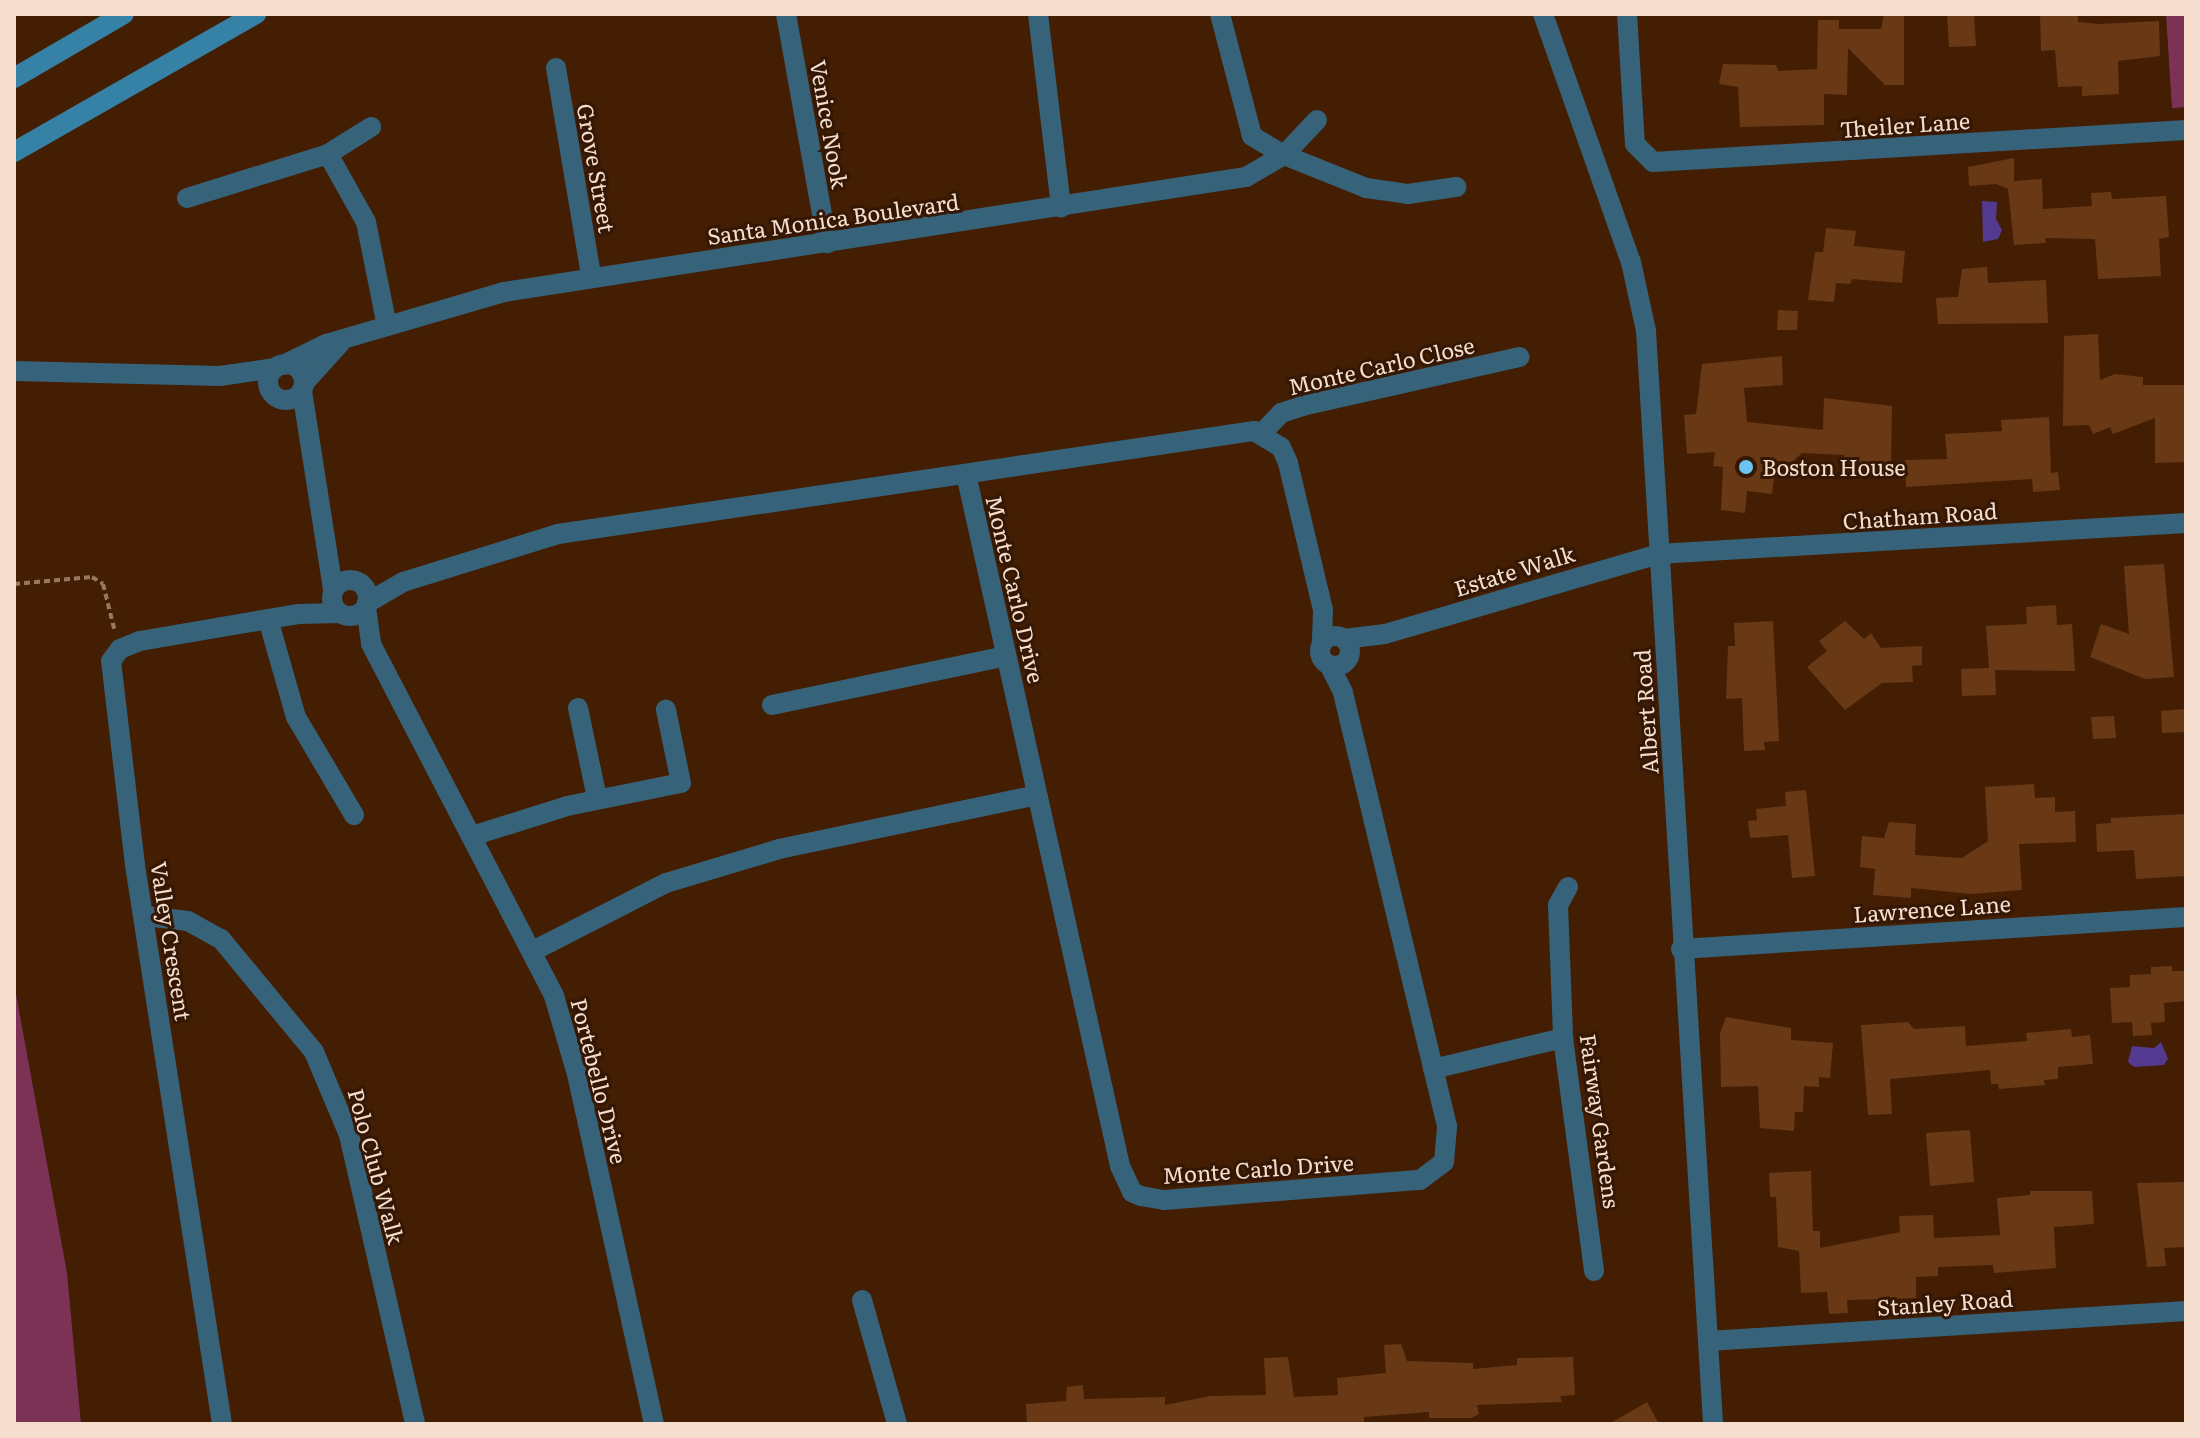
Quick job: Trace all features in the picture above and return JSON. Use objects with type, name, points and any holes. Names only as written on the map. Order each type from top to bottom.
[{"type":"main road","points":[[14,152],[256,14]]},
{"type":"main road","points":[[14,78],[121,15]]},
{"type":"street","name":"Venice Nook","points":[[786,14],[827,243]]},
{"type":"street","points":[[1038,14],[1061,208]]},
{"type":"street","points":[[1220,14],[1246,127],[1284,155],[1366,188],[1408,194],[1456,187]]},
{"type":"street","name":"Albert Road","points":[[1543,14],[1640,296],[1713,1424]]},
{"type":"street","name":"Theiler Lane","points":[[1627,14],[1635,144],[1648,160],[1673,164],[2186,130]]},
{"type":"street","name":"Grove Street","points":[[556,68],[591,276]]},
{"type":"street","name":"Santa Monica Boulevard","points":[[14,371],[220,376],[279,366],[468,300],[591,276],[1061,208],[1246,177],[1284,155],[1317,120]]},
{"type":"street","points":[[187,198],[328,154],[371,127]]},
{"type":"street","points":[[328,154],[366,222],[387,326]]},
{"type":"street","name":"Santa Monica Boulevard","points":[[303,387],[341,342]]},
{"type":"street","name":"Monte Carlo Close","points":[[1262,433],[1281,413],[1302,406],[1520,357]]},
{"type":"street","points":[[276,396],[303,387],[298,369],[279,366],[268,379],[276,396],[304,424]]},
{"type":"street","name":"Santa Monica Boulevard","points":[[220,376],[276,396]]},
{"type":"street","name":"Portebello Drive","points":[[303,387],[304,424],[329,538],[333,590],[341,614],[371,644],[554,996],[577,1074],[654,1424]]},
{"type":"street","name":"Monte Carlo Drive","points":[[363,594],[558,534],[1239,431],[1262,433]]},
{"type":"street","points":[[1262,433],[1281,447],[1288,463],[1323,610],[1339,650]]},
{"type":"street","name":"Monte Carlo Drive","points":[[966,474],[1120,1166],[1132,1192],[1164,1200],[1429,1177],[1444,1162],[1448,1139],[1343,692],[1339,650]]},
{"type":"street","name":"Chatham Road","points":[[1658,554],[2186,523]]},
{"type":"street","name":"Portebello Drive","points":[[329,538],[363,594],[371,644]]},
{"type":"street","name":"Estate Walk","points":[[1339,650],[1658,554]]},
{"type":"street","points":[[120,649],[298,614],[356,615],[363,594],[343,580],[298,614]]},
{"type":"street","points":[[268,619],[296,717],[354,815]]},
{"type":"street","name":"Valley Crescent","points":[[120,649],[111,661],[110,674],[222,1424]]},
{"type":"street","points":[[772,705],[1006,656]]},
{"type":"street","points":[[578,708],[597,798]]},
{"type":"street","points":[[472,836],[597,798],[681,783],[666,710]]},
{"type":"street","points":[[533,951],[666,883],[779,849],[1037,795]]},
{"type":"street","name":"Fairway Gardens","points":[[1568,887],[1558,905],[1563,1038],[1594,1271]]},
{"type":"street","name":"Polo Club Walk","points":[[146,916],[188,921],[221,939],[314,1052],[349,1135],[415,1424]]},
{"type":"street","name":"Lawrence Lane","points":[[1681,949],[2186,917]]},
{"type":"street","points":[[1433,1069],[1563,1038]]},
{"type":"street","points":[[862,1300],[897,1424]]},
{"type":"street","name":"Stanley Road","points":[[1708,1341],[2186,1311]]},
{"type":"path","points":[[14,584],[92,577],[103,584],[120,649]]},
{"type":"shaded area","points":[[2166,14],[2186,14],[2186,107],[2172,108]]},
{"type":"shaded area","points":[[1982,201],[1997,202],[1996,219],[2002,230],[1998,239],[1983,242]]},
{"type":"shaded area","points":[[14,983],[67,1273],[81,1424],[14,1424]]},
{"type":"shaded area","points":[[2161,1042],[2168,1059],[2164,1065],[2134,1067],[2128,1062],[2132,1046],[2154,1048]]},
{"type":"building","points":[[1884,14],[1904,14],[1904,85],[1885,85],[1848,48],[1847,95],[1824,94],[1824,125],[1740,127],[1738,87],[1719,84],[1723,64],[1776,65],[1778,71],[1817,69],[1818,20],[1839,20],[1839,29],[1881,29]]},
{"type":"building","points":[[1947,14],[1974,14],[1976,46],[1949,47]]},
{"type":"building","points":[[2040,14],[2078,14],[2078,22],[2099,24],[2159,21],[2160,56],[2118,61],[2119,94],[2082,96],[2082,86],[2058,87],[2055,50],[2041,51]]},
{"type":"building","points":[[2014,158],[2014,181],[2042,179],[2043,209],[2092,206],[2091,193],[2111,192],[2112,199],[2166,196],[2169,237],[2159,239],[2161,276],[2098,279],[2095,239],[2045,238],[2046,243],[2014,245],[2008,189],[1996,184],[1969,186],[1968,167]]},
{"type":"building","points":[[1826,228],[1856,231],[1854,246],[1905,251],[1902,283],[1852,279],[1850,284],[1836,283],[1834,302],[1808,300],[1815,252],[1823,252]]},
{"type":"building","points":[[1987,267],[1988,283],[2046,280],[2048,323],[1938,324],[1936,298],[1958,297],[1962,269]]},
{"type":"building","points":[[1778,310],[1798,311],[1797,330],[1777,330]]},
{"type":"building","points":[[2098,334],[2100,380],[2115,374],[2143,377],[2143,385],[2186,385],[2186,462],[2155,463],[2155,418],[2113,434],[2110,427],[2093,434],[2089,425],[2063,426],[2064,336]]},
{"type":"building","points":[[1782,356],[1783,385],[1744,388],[1747,422],[1823,430],[1824,398],[1892,406],[1891,469],[1843,472],[1844,455],[1802,453],[1792,462],[1776,461],[1772,494],[1747,491],[1745,513],[1721,510],[1723,467],[1713,466],[1715,452],[1687,454],[1684,415],[1696,414],[1702,364]]},
{"type":"building","points":[[2049,417],[2051,473],[2058,472],[2060,490],[2033,492],[2032,479],[1906,487],[1905,460],[1947,459],[1945,434],[2002,431],[2001,420]]},
{"type":"building","points":[[2164,564],[2174,677],[2145,679],[2090,657],[2101,624],[2129,634],[2124,566]]},
{"type":"building","points":[[2056,605],[2057,625],[2072,624],[2075,671],[1995,670],[1996,695],[1962,696],[1961,669],[1989,668],[1986,626],[2027,624],[2026,607]]},
{"type":"building","points":[[1773,621],[1779,741],[1764,742],[1765,750],[1744,751],[1742,698],[1726,699],[1728,646],[1735,646],[1734,623]]},
{"type":"building","points":[[1845,621],[1864,639],[1871,633],[1881,648],[1922,646],[1922,665],[1912,666],[1913,682],[1882,683],[1845,710],[1807,667],[1827,651],[1819,641]]},
{"type":"building","points":[[2186,709],[2186,732],[2162,733],[2161,711]]},
{"type":"building","points":[[2114,716],[2116,738],[2093,739],[2091,717]]},
{"type":"building","points":[[2034,784],[2035,798],[2055,797],[2055,812],[2075,811],[2076,842],[2019,844],[2022,890],[1972,894],[1911,888],[1911,898],[1873,895],[1875,869],[1860,867],[1862,836],[1884,838],[1889,822],[1916,824],[1915,855],[1962,858],[1988,841],[1985,787]]},
{"type":"building","points":[[1806,790],[1815,876],[1792,878],[1788,835],[1750,838],[1748,821],[1757,820],[1756,809],[1786,806],[1785,792]]},
{"type":"building","points":[[2186,814],[2186,876],[2136,879],[2134,850],[2097,852],[2096,824],[2111,823],[2111,818]]},
{"type":"building","points":[[2172,966],[2172,971],[2186,971],[2186,1001],[2164,1003],[2165,1022],[2151,1023],[2152,1035],[2133,1036],[2132,1022],[2112,1023],[2110,988],[2130,987],[2130,975],[2151,974],[2151,967]]},
{"type":"building","points":[[1726,1017],[1791,1028],[1791,1040],[1833,1043],[1830,1078],[1819,1077],[1819,1087],[1804,1086],[1803,1112],[1795,1112],[1794,1131],[1760,1128],[1758,1086],[1721,1087],[1720,1033]]},
{"type":"building","points":[[1908,1022],[1914,1029],[1965,1026],[1966,1046],[2027,1041],[2026,1033],[2071,1029],[2072,1037],[2090,1035],[2093,1064],[2058,1067],[2058,1079],[2044,1080],[2045,1085],[1999,1089],[1998,1084],[1991,1084],[1990,1070],[1890,1079],[1892,1114],[1868,1115],[1861,1025]]},
{"type":"building","points":[[1970,1130],[1974,1182],[1930,1186],[1926,1133]]},
{"type":"building","points":[[1811,1171],[1813,1231],[1820,1231],[1820,1248],[1900,1232],[1899,1216],[1933,1215],[1934,1238],[2000,1235],[1997,1198],[2030,1195],[2030,1191],[2092,1191],[2094,1224],[2054,1227],[2056,1268],[1994,1273],[1993,1265],[1938,1267],[1938,1276],[1916,1277],[1916,1298],[1847,1300],[1848,1313],[1829,1314],[1827,1292],[1801,1293],[1799,1251],[1778,1247],[1776,1197],[1770,1197],[1769,1173]]},
{"type":"building","points":[[2186,1182],[2186,1247],[2164,1248],[2166,1266],[2147,1267],[2137,1183]]},
{"type":"building","points":[[1401,1344],[1407,1361],[1473,1363],[1473,1369],[1517,1365],[1517,1358],[1573,1357],[1575,1395],[1560,1396],[1562,1402],[1477,1405],[1479,1414],[1471,1418],[1429,1418],[1429,1412],[1364,1417],[1364,1424],[1027,1424],[1026,1404],[1066,1401],[1067,1387],[1083,1385],[1084,1399],[1165,1397],[1165,1405],[1210,1396],[1266,1395],[1264,1358],[1288,1357],[1294,1397],[1338,1395],[1337,1378],[1386,1373],[1384,1345]]},
{"type":"building","points":[[1647,1402],[1659,1424],[1609,1424]]},
{"type":"place","name":"Boston House","points":[[1746,467]]}]
